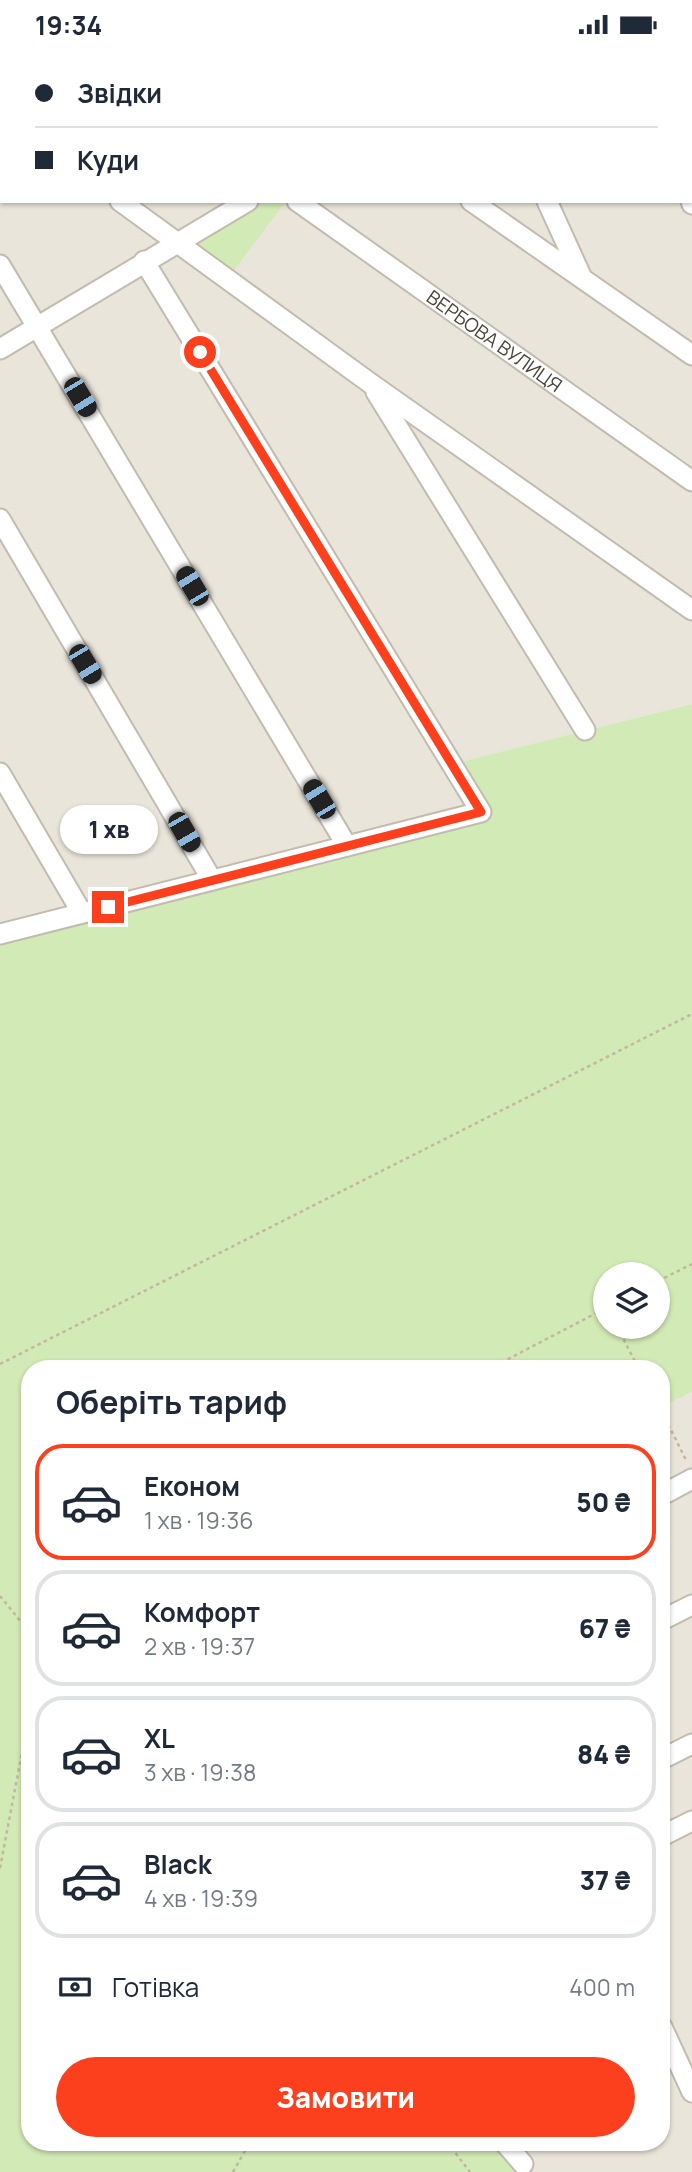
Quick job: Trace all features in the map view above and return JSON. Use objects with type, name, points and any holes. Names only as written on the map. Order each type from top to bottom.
[{"type":"street","points":[[123,203],[370,383],[692,611]]},
{"type":"street","points":[[0,349],[245,203]]},
{"type":"street","name":"ВЕРБОВА ВУЛИЦЯ","points":[[300,203],[692,481]]},
{"type":"street","points":[[474,203],[692,355]]},
{"type":"street","points":[[548,203],[582,279]]},
{"type":"street","points":[[0,934],[481,812],[144,261]]},
{"type":"street","points":[[0,265],[347,846]]},
{"type":"street","points":[[370,383],[585,730]]},
{"type":"street","points":[[0,519],[212,880]]},
{"type":"street","points":[[0,773],[82,913]]},
{"type":"street","points":[[670,1491],[692,1479]]},
{"type":"street","points":[[670,1616],[692,1605]]},
{"type":"street","points":[[670,1755],[692,1744]]},
{"type":"street","points":[[670,1832],[692,1821]]},
{"type":"street","points":[[670,2044],[692,2092]]},
{"type":"street","points":[[512,2151],[523,2164]]},
{"type":"path","points":[[0,1364],[692,1013]]},
{"type":"path","points":[[670,1276],[692,1264]]},
{"type":"path","points":[[506,1360],[593,1315]]},
{"type":"path","points":[[623,1339],[634,1360]]},
{"type":"path","points":[[670,1428],[692,1471]]},
{"type":"path","points":[[0,1596],[21,1622]]},
{"type":"path","points":[[0,1868],[21,1757]]},
{"type":"path","points":[[233,2172],[245,2151]]},
{"type":"path","points":[[454,2151],[470,2172]]},
{"type":"shaded area","points":[[0,203],[692,203],[692,704],[453,764],[481,812],[0,934]]},
{"type":"shaded area","points":[[692,1392],[692,2172],[530,2172],[512,2151],[670,2151],[670,1403]]},
{"type":"green space","points":[[245,203],[284,203],[228,278],[179,242]]},
{"type":"green space","points":[[692,704],[692,1392],[670,1403],[670,1360],[21,1360],[21,2151],[512,2151],[530,2172],[0,2172],[0,934],[481,812],[452,764]]},
{"type":"route","points":[[108,907],[481,812],[200,352]]}]
